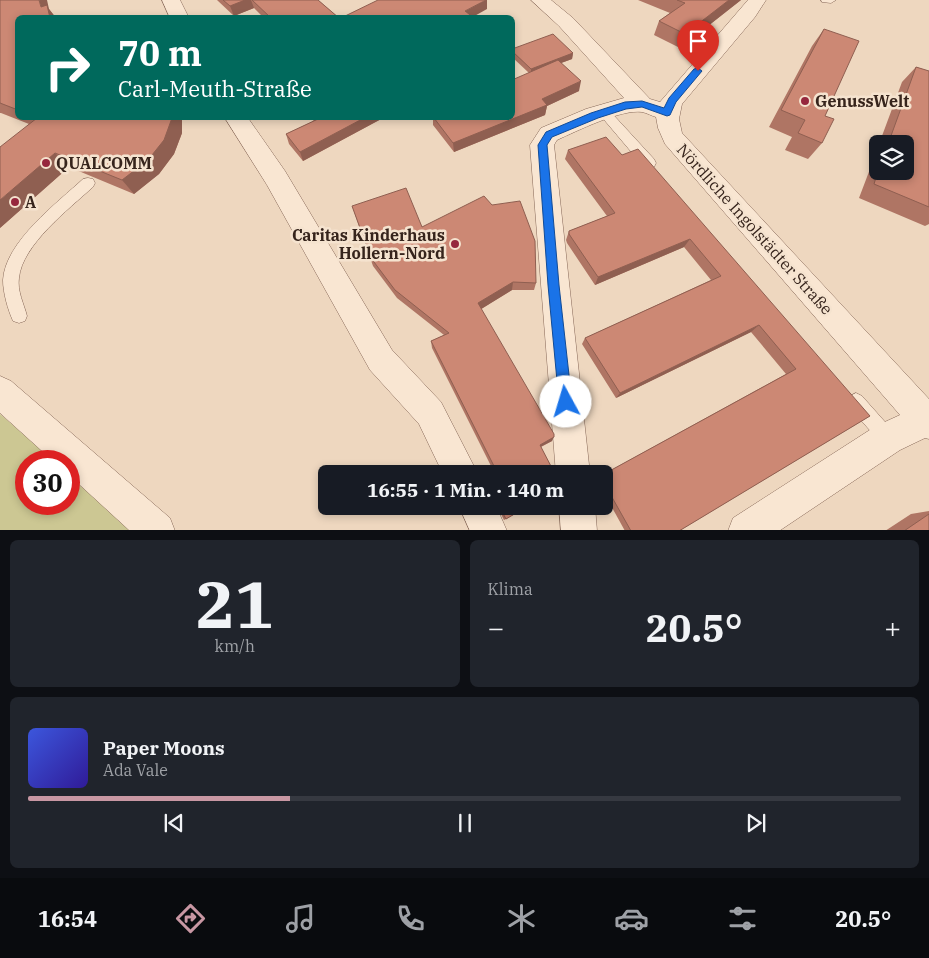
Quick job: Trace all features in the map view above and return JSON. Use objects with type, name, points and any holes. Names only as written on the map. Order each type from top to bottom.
[{"type":"street","points":[[171,0],[178,15]]},
{"type":"street","name":"Nördliche Ingolstädter Straße","points":[[540,0],[566,22],[655,109],[668,126],[673,138],[928,422]]},
{"type":"street","points":[[573,465],[554,285],[542,145],[549,134],[604,112],[625,106],[655,109],[672,100],[748,13],[757,0]]},
{"type":"street","points":[[237,120],[276,178],[381,360],[430,413],[456,465]]},
{"type":"street","points":[[0,392],[157,530]]},
{"type":"street","points":[[746,530],[888,438],[928,422]]},
{"type":"street","points":[[482,515],[489,530]]},
{"type":"street","points":[[578,515],[579,530]]},
{"type":"lane","points":[[826,0],[831,0]]},
{"type":"lane","points":[[604,112],[662,178]]},
{"type":"lane","points":[[19,316],[11,278],[18,255],[34,235],[88,183]]},
{"type":"lane","points":[[845,389],[888,438]]},
{"type":"shaded area","points":[[0,414],[42,450],[15,450],[15,515],[80,515],[80,483],[133,530],[0,530]]},
{"type":"building","points":[[0,0],[39,0],[41,7],[47,5],[49,15],[15,15],[15,109],[0,103]]},
{"type":"building","points":[[223,0],[245,0],[230,6]]},
{"type":"building","points":[[252,0],[318,0],[336,15],[268,15]]},
{"type":"building","points":[[378,0],[486,0],[465,11],[470,15],[347,15]]},
{"type":"building","points":[[677,0],[729,0],[685,34],[659,21],[685,3]]},
{"type":"building","points":[[824,29],[859,41],[825,116],[834,119],[822,143],[798,133],[805,120],[781,110]]},
{"type":"building","points":[[553,34],[573,53],[531,69],[515,54],[515,48]]},
{"type":"building","points":[[558,60],[581,81],[542,99],[547,105],[515,118],[515,79]]},
{"type":"building","points":[[916,67],[929,71],[929,207],[874,184],[875,180],[914,180],[914,135],[891,135]]},
{"type":"building","points":[[34,120],[171,120],[164,140],[148,160],[122,180],[55,153],[0,200],[0,147]]},
{"type":"building","points":[[316,120],[360,120],[300,152],[286,134]]},
{"type":"building","points":[[436,120],[510,120],[453,143]]},
{"type":"building","points":[[606,137],[622,155],[638,149],[870,416],[681,530],[630,530],[613,499],[613,469],[796,369],[759,325],[620,393],[585,338],[721,276],[690,239],[598,277],[569,234],[569,231],[615,213],[568,150]]},
{"type":"building","points":[[406,188],[422,227],[484,196],[492,205],[520,201],[535,241],[536,283],[513,282],[478,303],[554,434],[554,437],[540,445],[550,465],[493,465],[431,341],[449,333],[395,290],[371,258],[352,206]]},
{"type":"building","points":[[929,514],[929,530],[905,530]]},
{"type":"building","points":[[504,515],[513,515],[506,519]]},
{"type":"place","name":"GenussWelt","points":[[805,101]]},
{"type":"place","name":"QUALCOMM","points":[[46,163]]},
{"type":"place","name":"A","points":[[15,202]]},
{"type":"place","name":"Caritas Kinderhaus Hollern-Nord","points":[[455,244]]},
{"type":"route","points":[[566,402],[542,145],[549,134],[594,115],[625,106],[642,104],[667,113],[672,100],[698,71]]}]
